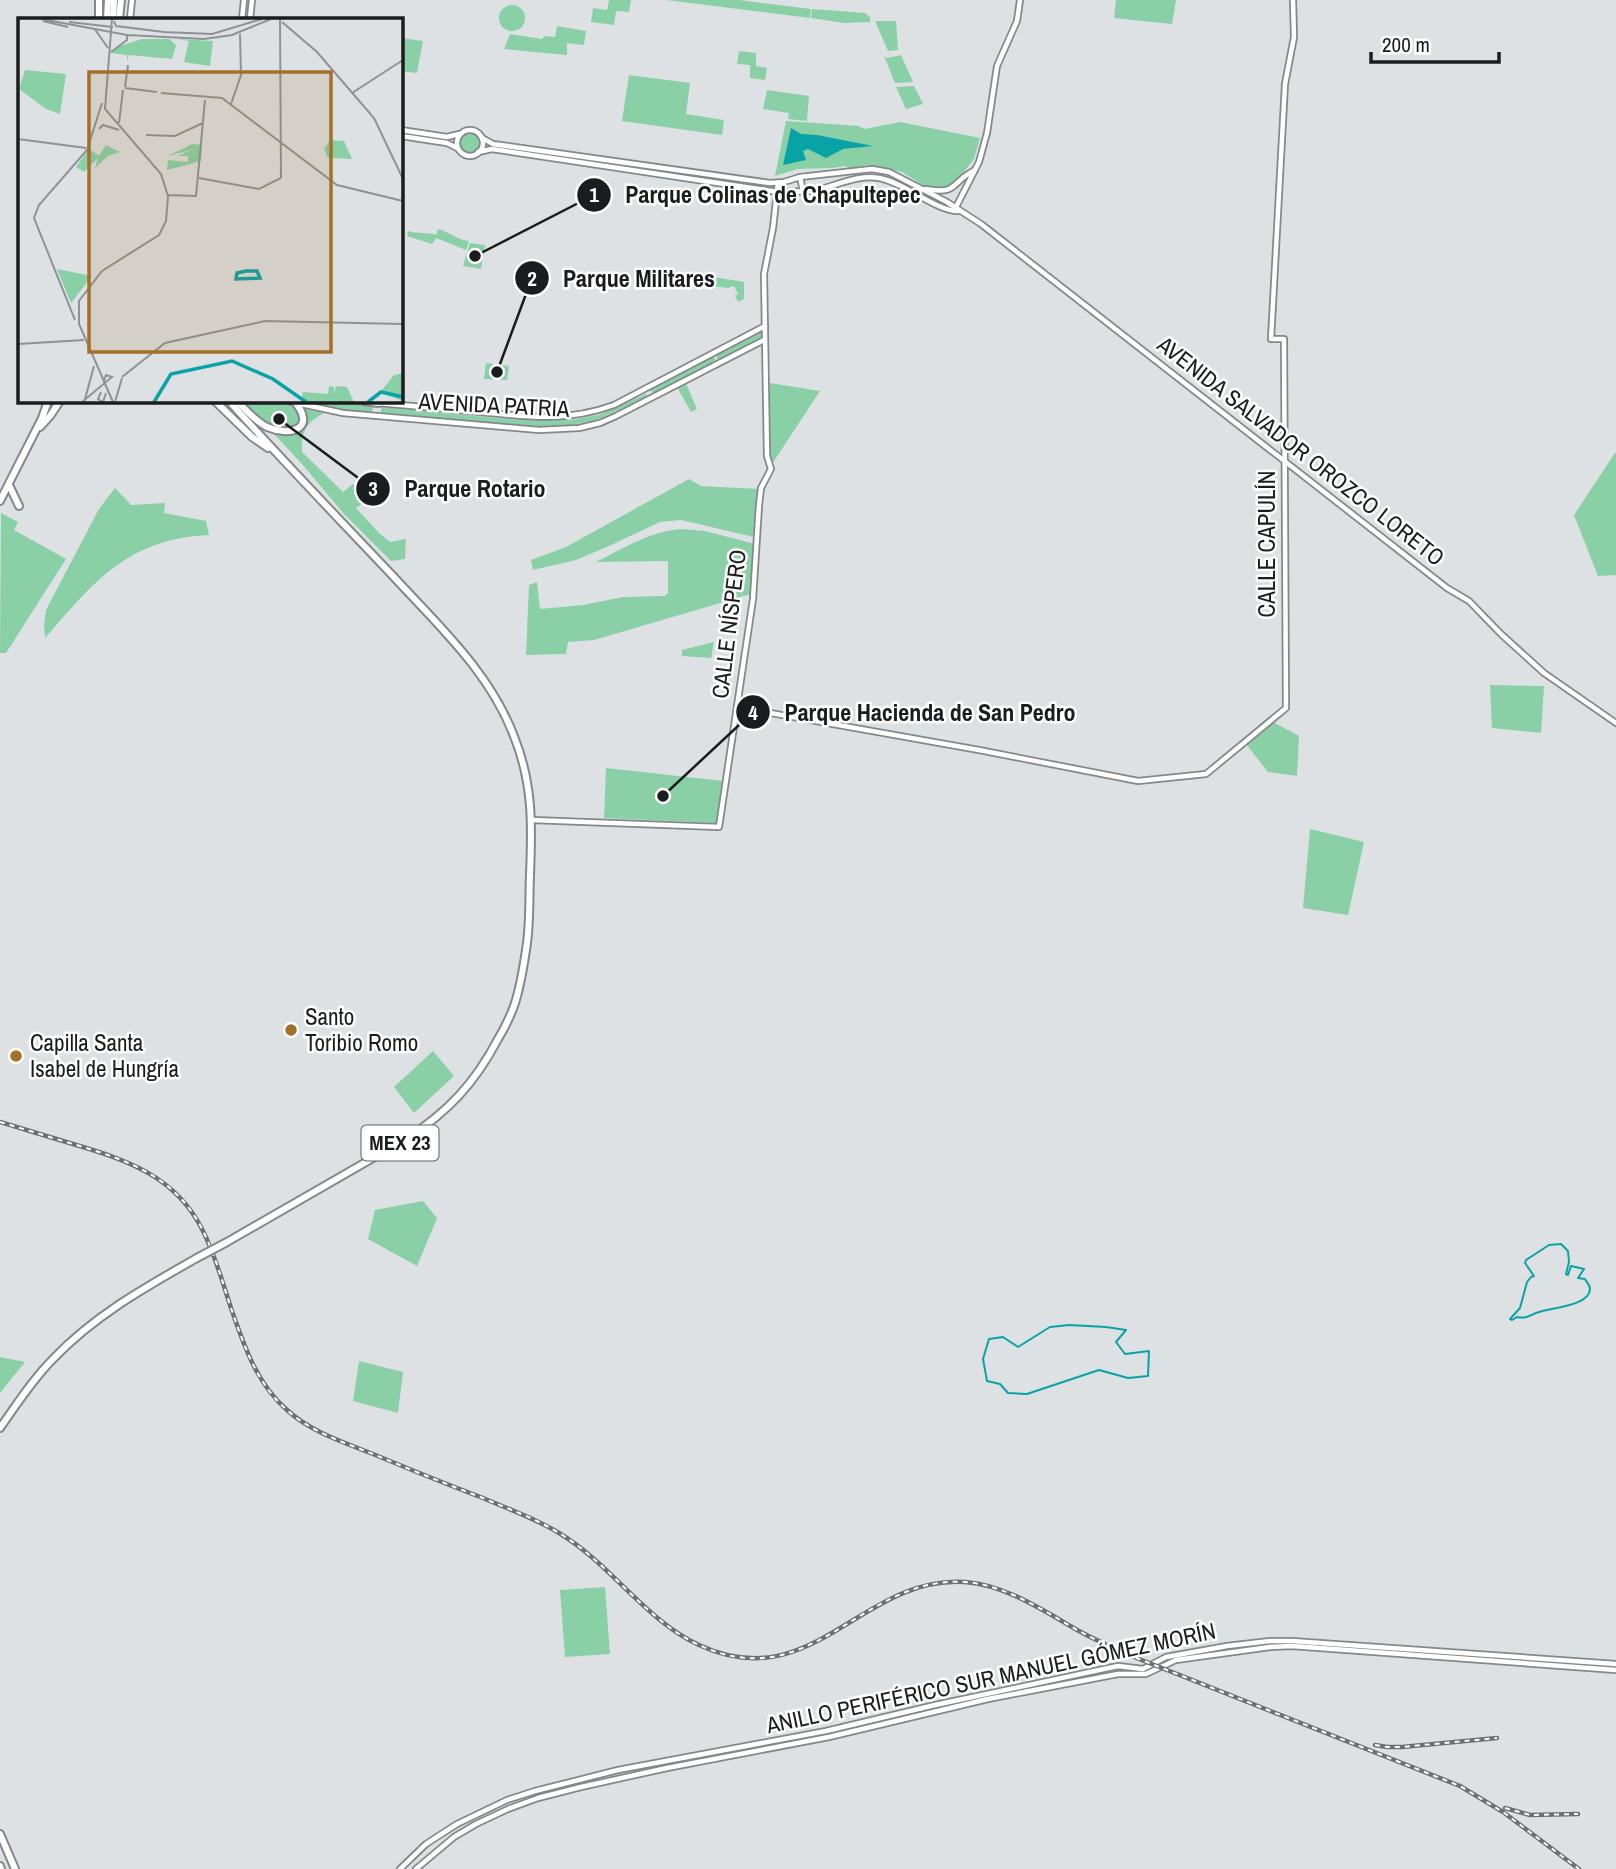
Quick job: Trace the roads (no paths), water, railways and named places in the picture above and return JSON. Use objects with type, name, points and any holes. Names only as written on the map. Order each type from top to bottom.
[{"type":"highway","points":[[99,0],[99,18]]},
{"type":"highway","points":[[107,18],[108,0]]},
{"type":"highway","points":[[113,18],[114,0]]},
{"type":"highway","points":[[119,18],[121,0]]},
{"type":"highway","points":[[0,501],[48,402]]},
{"type":"highway","points":[[36,430],[59,402]]},
{"type":"highway","points":[[216,402],[252,437],[274,451]]},
{"type":"highway","name":"MEX 23","points":[[0,1428],[54,1358],[88,1326],[110,1310],[422,1129],[444,1112],[473,1080],[488,1058],[514,1008],[520,984],[528,930],[532,820],[517,742],[499,703],[486,682],[438,625],[230,402]]},
{"type":"highway","points":[[238,402],[265,426],[287,432],[297,429],[302,422],[302,413],[291,402]]},
{"type":"highway","points":[[9,485],[19,506]]},
{"type":"highway","points":[[0,1834],[15,1869]]},
{"type":"street","points":[[130,18],[132,0]]},
{"type":"street","points":[[242,18],[244,0]]},
{"type":"street","points":[[250,18],[252,0]]},
{"type":"street","points":[[957,210],[976,169],[987,133],[998,62],[1017,21],[1020,0]]},
{"type":"street","name":"CALLE CAPULÍN","points":[[737,707],[1138,781],[1206,774],[1286,708],[1284,339],[1271,339],[1285,84],[1294,37],[1293,0]]},
{"type":"street","points":[[402,130],[447,137],[473,130],[493,144],[778,183],[800,177],[872,169],[889,172],[957,210]]},
{"type":"street","points":[[458,149],[460,134]]},
{"type":"street","points":[[402,136],[447,143],[468,155],[492,149],[778,192],[803,191],[864,178],[880,178],[957,210]]},
{"type":"street","points":[[478,152],[482,138]]},
{"type":"street","points":[[920,188],[942,192],[953,188],[976,169]]},
{"type":"street","points":[[831,175],[834,185]]},
{"type":"street","points":[[800,177],[803,191]]},
{"type":"street","points":[[765,340],[764,274],[778,183]]},
{"type":"street","name":"AVENIDA SALVADOR OROZCO LORETO","points":[[957,210],[981,225],[1447,588],[1469,601],[1544,673],[1616,723]]},
{"type":"street","name":"AVENIDA PATRIA","points":[[376,402],[549,418],[598,411],[765,326]]},
{"type":"street","name":"AVENIDA PATRIA","points":[[291,402],[343,413],[548,430],[579,428],[617,416],[765,340]]},
{"type":"street","name":"CALLE NÍSPERO","points":[[532,820],[719,828],[755,586],[761,488],[771,469],[766,456],[765,340]]},
{"type":"street","points":[[492,426],[493,414]]},
{"type":"street","name":"ANILLO PERIFÉRICO SUR MANUEL GÓMEZ MORÍN","points":[[400,1869],[426,1844],[457,1824],[535,1791],[577,1780],[844,1727],[1118,1666],[1143,1669],[1166,1657],[1227,1646],[1292,1641],[1616,1664]]},
{"type":"street","name":"ANILLO PERIFÉRICO SUR MANUEL GÓMEZ MORÍN","points":[[416,1869],[454,1837],[476,1824],[508,1809],[549,1795],[667,1768],[829,1737],[988,1699],[1118,1674],[1146,1674],[1177,1660],[1293,1646],[1616,1670]]},
{"type":"water","points":[[791,128],[801,134],[873,146],[843,149],[826,158],[808,149],[803,151],[806,160],[783,165]]},
{"type":"waterway","points":[[1561,1244],[1568,1251],[1566,1274],[1568,1275],[1571,1266],[1584,1269],[1578,1278],[1585,1279],[1589,1285],[1588,1295],[1576,1303],[1510,1319],[1520,1308],[1527,1282],[1534,1276],[1525,1263],[1526,1260],[1549,1245],[1561,1244]]},
{"type":"waterway","points":[[1069,1325],[1126,1330],[1116,1342],[1125,1354],[1149,1351],[1148,1376],[1128,1378],[1099,1370],[1027,1394],[1008,1393],[1000,1384],[987,1381],[983,1359],[989,1339],[1003,1337],[1018,1347],[1050,1327],[1069,1325]]},
{"type":"railway","points":[[0,1122],[130,1164],[164,1183],[178,1196],[191,1211],[207,1238],[252,1363],[267,1388],[296,1418],[339,1441],[483,1498],[550,1528],[595,1560],[662,1621],[699,1645],[739,1657],[774,1657],[806,1647],[896,1596],[928,1585],[965,1582],[980,1584],[1024,1600],[1129,1655],[1460,1786],[1503,1812],[1579,1869]]},
{"type":"railway","points":[[1375,1745],[1402,1747],[1497,1738]]},
{"type":"railway","points":[[1505,1808],[1530,1815],[1578,1814]]},
{"type":"place","name":"Parque Colinas de Chapultepec","points":[[475,256]]},
{"type":"place","name":"Parque Militares","points":[[497,372]]},
{"type":"place","name":"Parque Rotario","points":[[279,419]]},
{"type":"place","name":"Parque Hacienda de San Pedro","points":[[663,796]]},
{"type":"place","name":"Santo Toribio Romo","points":[[291,1030]]},
{"type":"place","name":"Capilla Santa Isabel de Hungría","points":[[16,1056]]}]
